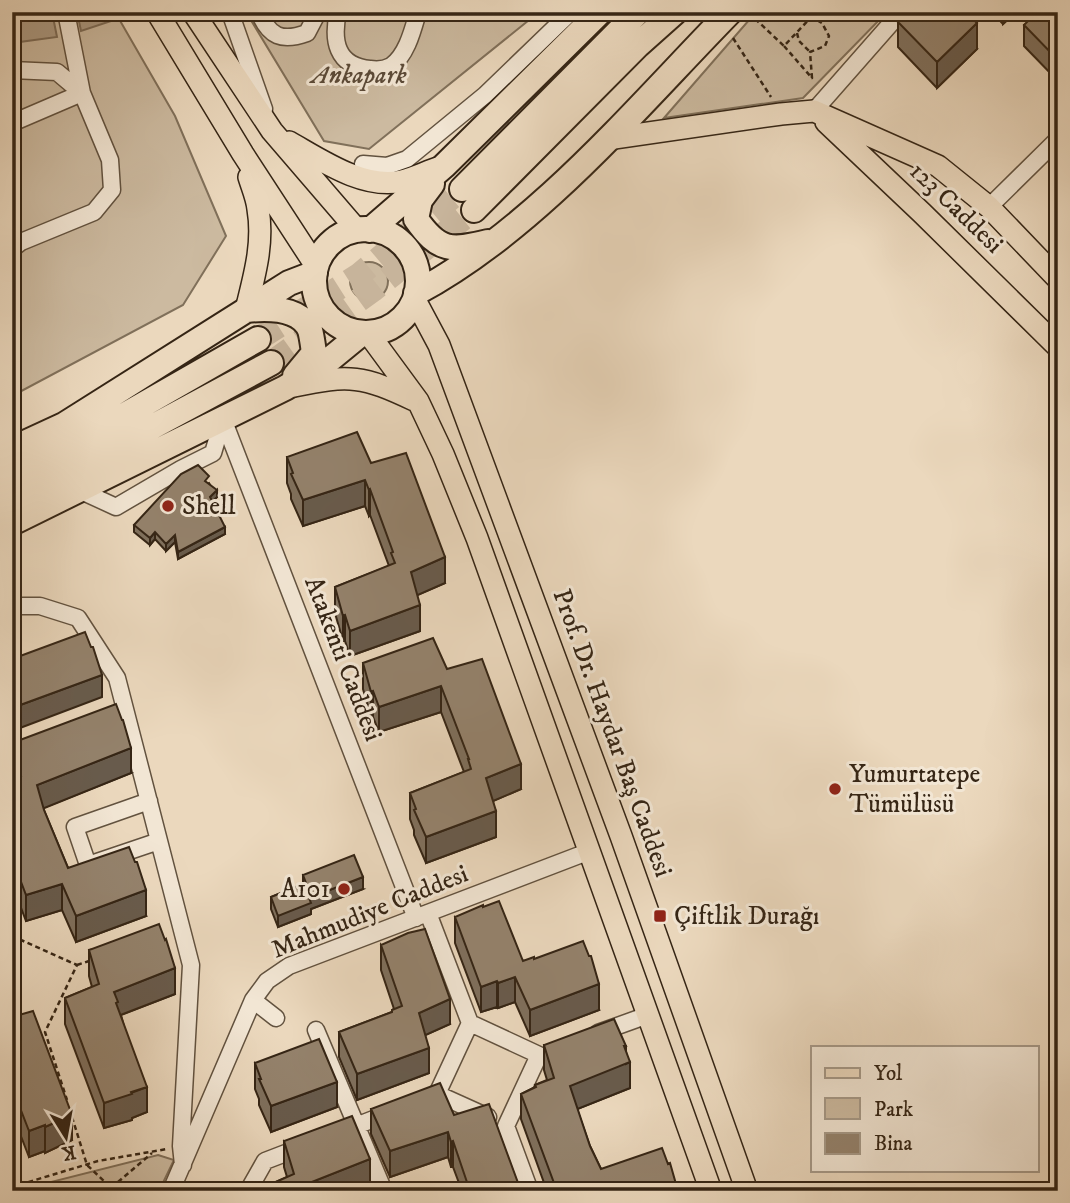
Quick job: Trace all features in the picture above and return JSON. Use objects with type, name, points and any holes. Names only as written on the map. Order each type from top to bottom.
[{"type":"highway","points":[[364,230],[386,233],[400,242],[410,254],[416,268],[418,284],[407,314],[394,325],[379,332],[347,330],[323,311],[316,297],[315,270],[324,251],[337,238],[364,230],[444,166],[600,12]]},
{"type":"highway","points":[[638,12],[468,199],[674,12]]},
{"type":"highway","points":[[415,296],[498,240],[564,181],[726,17]]},
{"type":"highway","points":[[444,166],[420,200],[416,219],[428,237],[456,250],[498,240]]},
{"type":"highway","points":[[12,449],[64,425],[289,283],[315,270]]},
{"type":"highway","points":[[246,310],[282,310],[301,318],[309,329],[314,353],[285,388]]},
{"type":"highway","points":[[12,523],[285,388],[323,365],[365,333]]},
{"type":"highway","points":[[12,474],[76,443],[258,339]]},
{"type":"highway","points":[[12,499],[88,462],[271,363]]},
{"type":"main road","points":[[158,12],[315,270]]},
{"type":"main road","points":[[193,12],[272,132],[364,230]]},
{"type":"main road","name":"123 Caddesi","points":[[814,111],[1058,347]]},
{"type":"main road","name":"123 Caddesi","points":[[607,139],[814,111],[938,166],[989,207],[1058,279]]},
{"type":"main road","points":[[272,132],[321,160],[354,175],[376,181],[400,181],[444,166]]},
{"type":"main road","points":[[243,154],[258,209],[260,237],[246,310]]},
{"type":"main road","name":"Prof. Dr. Haydar Baş Caddesi","points":[[415,296],[439,345],[621,836],[747,1191]]},
{"type":"main road","points":[[365,333],[418,401],[477,538],[711,1191]]},
{"type":"main road","points":[[285,388],[328,379],[356,378],[380,384],[418,401]]},
{"type":"street","points":[[12,249],[94,212],[112,190],[110,159],[82,93],[66,12]]},
{"type":"street","points":[[230,12],[272,132]]},
{"type":"street","points":[[238,34],[238,13],[241,12]]},
{"type":"street","points":[[259,12],[264,26],[271,32],[280,37],[293,38],[307,33],[318,12]]},
{"type":"street","points":[[338,12],[334,34],[338,51],[345,61],[362,69],[378,70],[392,65],[400,56],[418,12]]},
{"type":"street","points":[[363,164],[387,166],[407,159],[485,95],[571,12]]},
{"type":"street","points":[[814,111],[901,12]]},
{"type":"street","points":[[12,70],[57,72],[82,93]]},
{"type":"street","points":[[12,123],[82,93]]},
{"type":"street","points":[[989,207],[1058,139]]},
{"type":"street","name":"Atakenti Caddesi","points":[[223,419],[422,916],[470,1023]]},
{"type":"street","points":[[12,606],[40,606],[78,618],[117,678],[191,965],[181,1146],[183,1165]]},
{"type":"street","points":[[149,801],[75,827],[88,865],[159,841]]},
{"type":"street","name":"Mahmudiye Caddesi","points":[[171,1191],[253,1000],[267,981],[289,966],[590,851]]},
{"type":"street","points":[[253,1000],[276,1018]]},
{"type":"street","points":[[588,1037],[648,1015]]},
{"type":"street","points":[[506,1126],[545,1053],[470,1023],[431,1096],[506,1126],[530,1191]]},
{"type":"street","points":[[316,1030],[384,1191]]},
{"type":"street","points":[[248,1191],[265,1161],[403,1108]]},
{"type":"path","points":[[748,12],[784,46],[812,78],[810,52],[799,41],[797,33]]},
{"type":"path","points":[[784,46],[816,12]]},
{"type":"path","points":[[726,17],[781,114]]},
{"type":"path","points":[[810,52],[825,47],[830,36],[822,23],[812,17]]},
{"type":"path","points":[[12,936],[77,965],[90,961]]},
{"type":"path","points":[[77,965],[46,1032],[87,1165],[106,1183]]},
{"type":"path","points":[[34,1027],[46,1032]]},
{"type":"path","points":[[12,1187],[87,1165],[181,1146]]},
{"type":"path","points":[[97,1191],[106,1183],[118,1182],[155,1151]]},
{"type":"path","points":[[118,1182],[128,1191]]},
{"type":"path","points":[[215,1182],[225,1191]]},
{"type":"green space","points":[[12,12],[115,12],[175,116],[226,236],[183,305],[12,396]]},
{"type":"green space","name":"Ankapark","points":[[246,12],[539,12],[369,149],[324,141]]},
{"type":"green space","points":[[756,12],[887,12],[803,98],[664,118]]},
{"type":"green space","points":[[369,262],[383,267],[388,281],[383,295],[369,300],[355,295],[350,281],[355,267]]},
{"type":"green space","points":[[158,1155],[174,1160],[159,1191],[29,1191],[31,1187]]},
{"type":"shaded area","points":[[12,12],[52,12],[57,37],[12,43]]},
{"type":"shaded area","points":[[77,12],[130,12],[132,14],[81,31]]},
{"type":"building","points":[[908,12],[966,12],[977,23],[937,62],[898,22]]},
{"type":"building","points":[[1037,12],[1058,12],[1058,60],[1024,25]]},
{"type":"building","points":[[1058,168],[1058,183],[1050,175]]},
{"type":"building","points":[[357,432],[371,463],[406,453],[445,557],[411,572],[420,605],[350,631],[335,587],[395,563],[391,553],[393,552],[365,480],[303,500],[291,474],[293,473],[287,457]]},
{"type":"building","points":[[198,465],[209,476],[205,481],[217,490],[210,497],[225,527],[178,552],[175,535],[166,544],[155,532],[150,538],[134,525],[181,474]]},
{"type":"building","points":[[85,632],[102,675],[12,708],[12,659]]},
{"type":"building","points":[[433,638],[447,669],[482,659],[521,764],[486,778],[496,811],[426,837],[410,793],[471,769],[469,759],[441,686],[379,707],[373,691],[371,692],[363,663]]},
{"type":"building","points":[[116,704],[131,748],[37,785],[44,810],[68,868],[129,847],[146,890],[76,916],[62,884],[26,895],[12,858],[12,780],[21,776],[12,743]]},
{"type":"building","points":[[354,855],[363,877],[309,898],[311,903],[278,916],[271,897],[306,883],[303,875]]},
{"type":"building","points":[[499,901],[523,961],[583,941],[591,956],[599,984],[530,1010],[515,977],[481,987],[455,917]]},
{"type":"building","points":[[159,924],[175,968],[114,992],[147,1087],[104,1103],[65,998],[99,984],[89,950]]},
{"type":"building","points":[[425,929],[450,999],[419,1013],[429,1048],[357,1074],[339,1032],[402,1006],[381,945]]},
{"type":"building","points":[[33,1011],[72,1115],[29,1131],[12,1087],[12,1017]]},
{"type":"building","points":[[614,1019],[630,1062],[570,1086],[590,1146],[601,1169],[662,1148],[668,1164],[670,1163],[678,1191],[597,1191],[595,1186],[579,1191],[557,1191],[521,1094],[554,1078],[544,1045]]},
{"type":"building","points":[[319,1039],[337,1082],[271,1106],[255,1063]]},
{"type":"building","points":[[440,1083],[454,1115],[489,1104],[521,1191],[470,1191],[448,1132],[390,1151],[371,1109]]},
{"type":"building","points":[[352,1116],[370,1159],[309,1183],[312,1191],[261,1191],[260,1189],[294,1174],[284,1141]]},
{"type":"tunnel","points":[[258,339],[359,275],[462,189]]},
{"type":"tunnel","points":[[271,363],[373,290],[474,210]]},
{"type":"place","name":"Shell","points":[[168,506]]},
{"type":"place","name":"Yumurtatepe Tümülüsü","points":[[835,789]]},
{"type":"place","name":"A101","points":[[344,889]]},
{"type":"place","name":"Çiftlik Durağı","points":[[660,916]]}]
